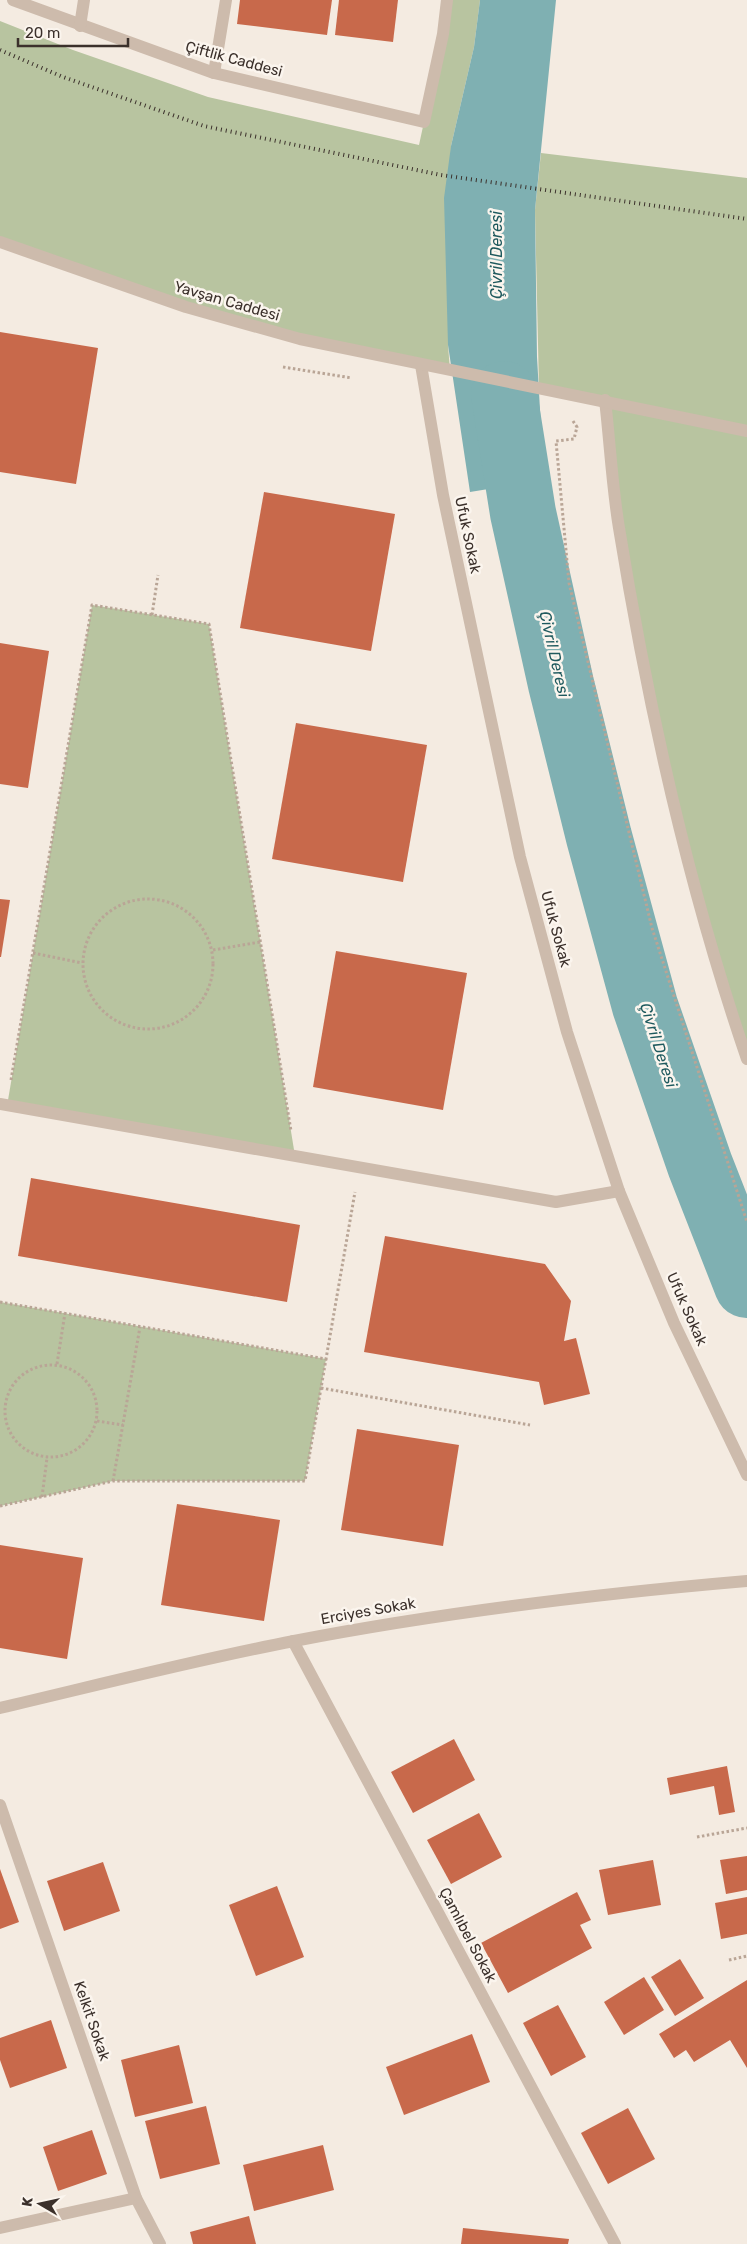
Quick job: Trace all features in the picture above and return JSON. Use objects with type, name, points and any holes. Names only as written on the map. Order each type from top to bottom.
[{"type":"street","name":"Çiftlik Caddesi","points":[[13,0],[80,26],[214,73],[424,122],[443,34],[447,0]]},
{"type":"street","points":[[80,26],[84,0]]},
{"type":"street","points":[[214,73],[226,0]]},
{"type":"street","name":"Yavşan Caddesi","points":[[0,242],[186,307],[300,339],[450,371],[605,400],[747,431]]},
{"type":"street","name":"Ufuk Sokak","points":[[421,365],[443,495],[520,857],[567,1032],[619,1191],[674,1323],[747,1475]]},
{"type":"street","points":[[605,400],[619,526],[648,686],[674,808],[721,984],[747,1059]]},
{"type":"street","points":[[4,1105],[556,1202],[619,1191]]},
{"type":"street","name":"Erciyes Sokak","points":[[0,1708],[293,1641],[474,1610],[625,1592],[747,1581]]},
{"type":"street","name":"Çamlıbel Sokak","points":[[293,1641],[615,2244]]},
{"type":"street","name":"Kelkit Sokak","points":[[0,1805],[136,2198],[160,2244]]},
{"type":"street","points":[[0,2228],[136,2198]]},
{"type":"path","points":[[568,413],[577,428],[574,439],[556,440],[569,583],[652,928],[747,1222]]},
{"type":"path","points":[[152,615],[158,575]]},
{"type":"path","points":[[4,1105],[33,954],[92,605],[209,624],[295,1156]]},
{"type":"path","points":[[156,898],[182,906],[202,925],[213,950],[212,978],[201,1003],[180,1022],[154,1030],[127,1027],[103,1013],[88,990],[82,963],[88,936],[104,914],[128,900],[137,899],[156,898]]},
{"type":"path","points":[[213,950],[260,942]]},
{"type":"path","points":[[33,954],[82,963]]},
{"type":"path","points":[[0,1506],[113,1481],[305,1481],[359,1167]]},
{"type":"path","points":[[0,1302],[326,1359]]},
{"type":"path","points":[[56,1364],[65,1313]]},
{"type":"path","points":[[113,1481],[140,1327]]},
{"type":"path","points":[[56,1364],[75,1370],[89,1384],[97,1401],[97,1420],[91,1436],[79,1448],[64,1456],[47,1458],[32,1454],[20,1446],[8,1426],[5,1404],[11,1387],[23,1374],[38,1366],[56,1364]]},
{"type":"path","points":[[321,1388],[530,1425]]},
{"type":"path","points":[[0,1403],[5,1404]]},
{"type":"path","points":[[97,1420],[123,1425]]},
{"type":"path","points":[[42,1497],[47,1458]]},
{"type":"path","points":[[697,1838],[747,1828]]},
{"type":"path","points":[[729,1960],[747,1956]]},
{"type":"green space","points":[[447,0],[480,0],[474,47],[451,146],[448,345],[450,371],[300,339],[0,242],[0,21],[73,50],[208,97],[419,145],[443,34]]},
{"type":"green space","points":[[541,153],[747,178],[747,1059],[721,984],[648,686],[605,400],[539,388],[535,210]]},
{"type":"green space","points":[[92,605],[209,624],[295,1156],[7,1106]]},
{"type":"green space","points":[[0,1302],[326,1359],[305,1481],[113,1481],[0,1506]]},
{"type":"water","points":[[480,0],[556,0],[535,210],[537,357],[544,480],[470,492],[448,345],[444,198],[451,146],[474,47]]},
{"type":"building","points":[[240,0],[332,0],[327,35],[237,24]]},
{"type":"building","points":[[339,0],[398,0],[393,42],[335,35]]},
{"type":"building","points":[[0,332],[98,348],[76,484],[0,472]]},
{"type":"building","points":[[264,492],[395,514],[371,651],[240,628]]},
{"type":"building","points":[[0,643],[49,651],[28,788],[0,784]]},
{"type":"building","points":[[296,723],[427,745],[403,882],[272,859]]},
{"type":"building","points":[[0,899],[10,900],[1,957],[0,957]]},
{"type":"building","points":[[336,951],[467,973],[443,1110],[313,1087]]},
{"type":"building","points":[[31,1178],[300,1225],[287,1302],[18,1256]]},
{"type":"building","points":[[385,1236],[545,1264],[571,1301],[564,1341],[576,1338],[590,1394],[544,1405],[539,1382],[364,1352]]},
{"type":"building","points":[[357,1429],[459,1445],[443,1546],[341,1530]]},
{"type":"building","points":[[177,1504],[280,1520],[264,1621],[161,1605]]},
{"type":"building","points":[[0,1545],[83,1558],[67,1659],[0,1648]]},
{"type":"building","points":[[454,1739],[475,1780],[413,1813],[391,1772]]},
{"type":"building","points":[[727,1766],[735,1812],[719,1815],[714,1786],[670,1795],[667,1778]]},
{"type":"building","points":[[479,1813],[502,1857],[451,1884],[427,1840]]},
{"type":"building","points":[[747,1856],[747,1890],[726,1894],[720,1860]]},
{"type":"building","points":[[653,1860],[661,1905],[608,1915],[599,1870]]},
{"type":"building","points":[[103,1862],[120,1911],[64,1931],[47,1881]]},
{"type":"building","points":[[0,1869],[19,1922],[0,1929]]},
{"type":"building","points":[[277,1886],[304,1957],[256,1976],[229,1905]]},
{"type":"building","points":[[577,1892],[591,1920],[580,1925],[592,1948],[508,1993],[481,1943]]},
{"type":"building","points":[[747,1897],[747,1934],[721,1939],[715,1903]]},
{"type":"building","points":[[680,1959],[704,1998],[675,2016],[651,1977]]},
{"type":"building","points":[[644,1977],[664,2010],[624,2035],[604,2002]]},
{"type":"building","points":[[747,1980],[747,2068],[730,2040],[694,2062],[686,2050],[674,2058],[659,2034]]},
{"type":"building","points":[[558,2005],[586,2057],[551,2076],[523,2023]]},
{"type":"building","points":[[51,2020],[67,2068],[10,2088],[0,2060],[0,2038]]},
{"type":"building","points":[[472,2034],[490,2082],[404,2115],[386,2067]]},
{"type":"building","points":[[179,2045],[193,2103],[135,2117],[121,2060]]},
{"type":"building","points":[[206,2106],[220,2164],[160,2179],[145,2121]]},
{"type":"building","points":[[628,2108],[655,2159],[608,2184],[581,2133]]},
{"type":"building","points":[[92,2130],[107,2174],[58,2191],[43,2147]]},
{"type":"building","points":[[323,2145],[334,2190],[254,2211],[243,2165]]},
{"type":"building","points":[[249,2216],[256,2244],[193,2244],[190,2232]]},
{"type":"building","points":[[463,2228],[569,2239],[568,2244],[461,2244]]},
{"type":"waterway","name":"Çivril Deresi","points":[[504,394],[523,513],[561,684],[599,837],[645,1006],[700,1165],[747,1285]]},
{"type":"railway","points":[[0,50],[63,77],[204,126],[441,175],[747,219]]}]
